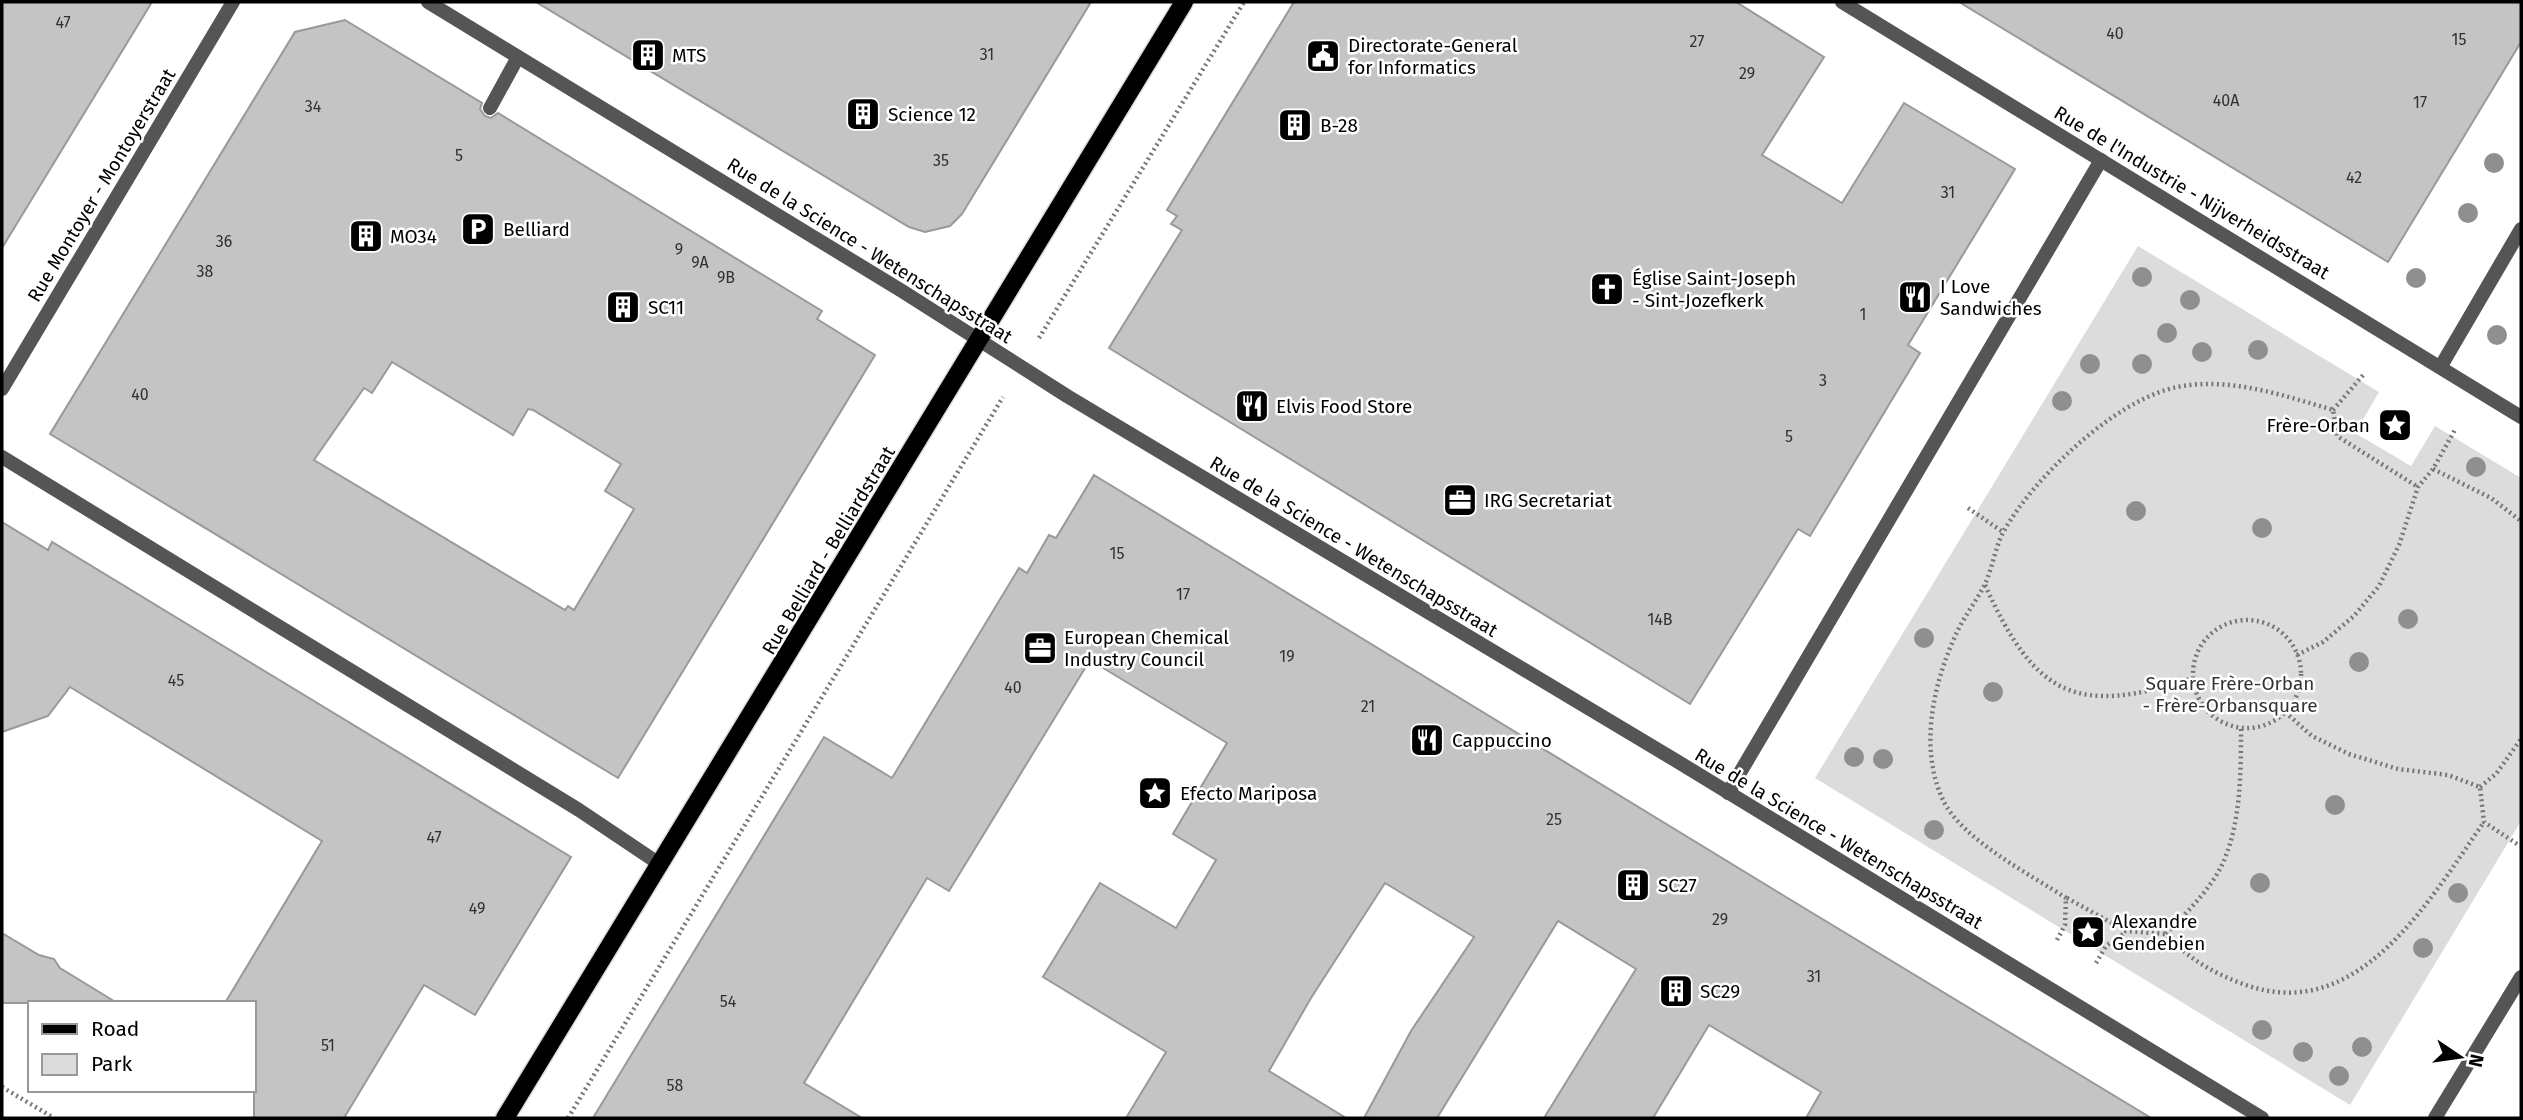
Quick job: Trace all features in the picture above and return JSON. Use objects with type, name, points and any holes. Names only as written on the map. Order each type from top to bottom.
[{"type":"main road","name":"Rue Belliard - Belliardstraat","points":[[505,1118],[1184,2]]},
{"type":"street","name":"Rue Montoyer - Montoyerstraat","points":[[2,388],[233,2]]},
{"type":"street","name":"Rue de la Science - Wetenschapsstraat","points":[[428,2],[1021,367],[2262,1118]]},
{"type":"street","name":"Rue de l'Industrie - Nijverheidsstraat","points":[[1842,2],[2521,417]]},
{"type":"street","points":[[490,108],[518,57]]},
{"type":"street","points":[[1728,793],[2101,160]]},
{"type":"street","points":[[2441,366],[2521,229]]},
{"type":"street","points":[[2,457],[579,810],[661,865]]},
{"type":"street","points":[[2435,1118],[2521,977]]},
{"type":"path","points":[[568,1118],[1244,2]]},
{"type":"path","points":[[2364,374],[2333,411],[2337,436],[2418,487]]},
{"type":"path","points":[[2333,411],[2270,391],[2188,385],[2157,392],[2130,406],[2078,445],[2038,485],[2003,532],[1985,584],[1946,656],[1937,686],[1931,725],[1933,765],[1943,799],[1958,821],[1990,848],[2066,898],[2126,931],[2166,934],[2185,954],[2212,970],[2258,989],[2285,993],[2318,990],[2341,983],[2401,934],[2422,912],[2484,822],[2480,787]]},
{"type":"path","points":[[2297,655],[2323,642],[2344,624],[2379,586],[2399,545],[2418,487],[2433,469],[2456,428]]},
{"type":"path","points":[[2433,469],[2491,498],[2521,521]]},
{"type":"path","points":[[1968,508],[2003,532]]},
{"type":"path","points":[[1985,584],[2000,618],[2030,665],[2071,693],[2105,698],[2132,695],[2193,678]]},
{"type":"path","points":[[2260,621],[2277,628],[2297,655],[2300,685],[2285,712],[2257,727],[2241,728],[2226,724],[2203,706],[2193,678],[2194,660],[2201,645],[2212,632],[2227,623],[2260,621]]},
{"type":"path","points":[[2285,712],[2312,736],[2349,754],[2398,769],[2448,775],[2480,787]]},
{"type":"path","points":[[2166,934],[2199,898],[2220,868],[2228,848],[2241,771],[2241,728]]},
{"type":"path","points":[[2480,787],[2496,774],[2521,739]]},
{"type":"path","points":[[2484,822],[2520,846]]},
{"type":"path","points":[[2057,940],[2065,925],[2066,898]]},
{"type":"path","points":[[2096,963],[2106,946],[2126,931]]},
{"type":"path","points":[[2,1087],[54,1118]]},
{"type":"green space","name":"Square Frère-Orban - Frère-Orbansquare","points":[[2138,246],[2379,392],[2355,433],[2411,466],[2435,426],[2521,478],[2521,821],[2350,1105],[1815,778]]},
{"type":"building","points":[[2,2],[152,2],[2,248]]},
{"type":"building","points":[[536,2],[1091,2],[962,214],[950,226],[925,232],[909,227]]},
{"type":"building","points":[[1294,2],[1736,2],[1824,57],[1762,155],[1842,203],[1904,103],[2015,169],[1908,345],[1920,353],[1810,536],[1798,529],[1690,704],[1109,348],[1182,230],[1171,224],[1177,216],[1167,210]]},
{"type":"building","points":[[1959,2],[2521,2],[2521,42],[2388,262]]},
{"type":"building","points":[[345,20],[482,103],[480,109],[485,116],[491,118],[498,113],[822,311],[817,319],[875,355],[618,778],[50,434],[295,32]],"holes":[[[392,362],[513,435],[528,409],[533,410],[621,464],[605,491],[634,509],[574,610],[568,606],[565,610],[314,460],[364,388],[372,393]]]},
{"type":"building","points":[[1094,475],[2151,1118],[1806,1118],[1821,1092],[1709,1025],[1653,1118],[1544,1118],[1636,969],[1558,921],[1437,1118],[1364,1118],[1411,1031],[1474,937],[1385,883],[1311,998],[1269,1071],[1346,1118],[1126,1118],[1166,1052],[1043,977],[1100,883],[1176,928],[1216,860],[1173,834],[1227,743],[1090,660],[949,891],[927,878],[804,1083],[862,1118],[593,1118],[824,737],[892,778],[1019,568],[1027,573],[1049,535],[1056,538]]},
{"type":"building","points":[[2,522],[48,550],[52,542],[571,857],[475,1015],[424,985],[344,1118],[254,1118],[256,1001],[226,1001],[322,841],[70,687],[48,716],[2,732]]},
{"type":"building","points":[[2,933],[39,955],[54,959],[60,968],[114,1001],[28,1001],[2,1003]]},
{"type":"place","name":"MTS","points":[[648,55]]},
{"type":"place","name":"Directorate-General for Informatics","points":[[1323,56]]},
{"type":"place","name":"Science 12","points":[[863,114]]},
{"type":"place","name":"B-28","points":[[1295,125]]},
{"type":"place","name":"Belliard","points":[[478,229]]},
{"type":"place","name":"MO34","points":[[366,236]]},
{"type":"place","name":"Église Saint-Joseph - Sint-Jozefkerk","points":[[1607,289]]},
{"type":"place","name":"I Love Sandwiches","points":[[1915,297]]},
{"type":"place","name":"SC11","points":[[623,307]]},
{"type":"place","name":"Elvis Food Store","points":[[1252,406]]},
{"type":"place","name":"Frère-Orban","points":[[2395,425]]},
{"type":"place","name":"IRG Secretariat","points":[[1460,500]]},
{"type":"place","name":"European Chemical Industry Council","points":[[1040,648]]},
{"type":"place","name":"Cappuccino","points":[[1427,740]]},
{"type":"place","name":"Efecto Mariposa","points":[[1155,793]]},
{"type":"place","name":"SC27","points":[[1633,885]]},
{"type":"place","name":"Alexandre Gendebien","points":[[2088,932]]},
{"type":"place","name":"SC29","points":[[1676,991]]}]
